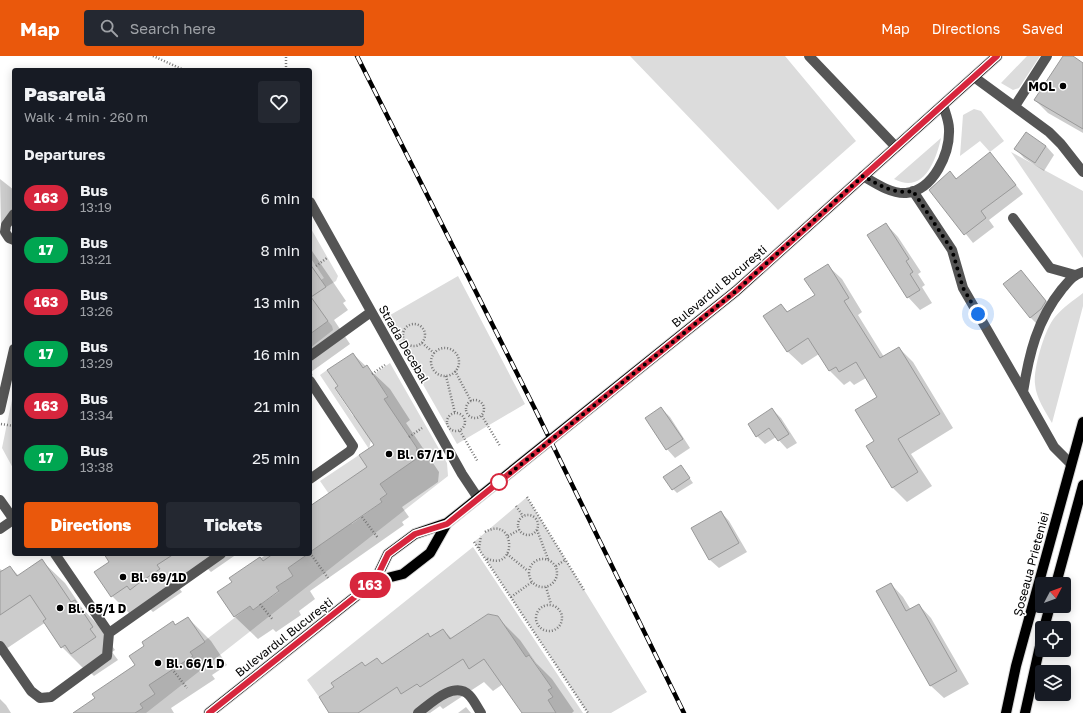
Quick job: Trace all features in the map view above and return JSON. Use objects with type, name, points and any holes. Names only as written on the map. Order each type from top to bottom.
[{"type":"main road","name":"Bulevardul București","points":[[209,713],[375,581],[403,574],[430,553],[447,524],[736,291],[997,56]]},
{"type":"main road","name":"Șoseaua Prieteniei","points":[[1006,713],[1016,666],[1083,422]]},
{"type":"main road","points":[[1058,577],[1083,485]]},
{"type":"main road","name":"Bulevardul București","points":[[375,581],[388,554],[415,534],[447,524]]},
{"type":"main road","points":[[1025,713],[1038,657]]},
{"type":"street","points":[[809,56],[896,147]]},
{"type":"street","points":[[1015,106],[1047,56]]},
{"type":"street","points":[[974,77],[1049,132],[1062,144],[1083,172]]},
{"type":"street","points":[[863,176],[890,190],[904,193],[913,191],[933,176],[945,157],[950,128],[943,105]]},
{"type":"street","points":[[913,191],[952,250],[963,288],[1054,447],[1071,464]]},
{"type":"street","name":"Strada Decebal","points":[[312,206],[462,474],[478,498]]},
{"type":"street","points":[[12,217],[6,225],[5,232],[9,238],[12,239]]},
{"type":"street","points":[[1013,218],[1050,268],[1079,273]]},
{"type":"street","points":[[1023,392],[1033,341],[1042,320],[1055,298],[1079,273]]},
{"type":"street","points":[[312,355],[371,312]]},
{"type":"street","points":[[0,410],[12,358]]},
{"type":"street","points":[[312,384],[353,446],[350,451],[312,478]]},
{"type":"street","points":[[0,500],[12,517]]},
{"type":"street","points":[[0,529],[12,521]]},
{"type":"street","points":[[110,633],[217,556]]},
{"type":"street","points":[[0,646],[31,691],[40,698],[51,697],[107,656],[110,633],[57,557]]},
{"type":"street","points":[[418,713],[449,691],[455,690],[463,691],[469,695],[481,713]]},
{"type":"path","points":[[153,56],[180,68]]},
{"type":"path","points":[[286,56],[286,68]]},
{"type":"path","points":[[413,324],[422,328],[425,332],[422,343],[412,346],[407,344],[404,340],[404,329],[408,325],[413,324]]},
{"type":"path","points":[[422,343],[434,353]]},
{"type":"path","points":[[443,348],[453,351],[458,361],[455,371],[446,376],[436,373],[432,368],[431,363],[434,353],[443,348]]},
{"type":"path","points":[[455,371],[471,401]]},
{"type":"path","points":[[446,376],[455,413]]},
{"type":"path","points":[[482,416],[472,418],[466,409],[467,404],[476,400],[481,402],[484,412],[482,416],[500,446]]},
{"type":"path","points":[[455,413],[464,417],[466,422],[460,431],[450,429],[447,424],[447,419],[450,415],[455,413]]},
{"type":"path","points":[[464,417],[468,414]]},
{"type":"path","points":[[0,424],[12,426]]},
{"type":"path","points":[[460,431],[478,462]]},
{"type":"path","points":[[527,497],[584,590]]},
{"type":"path","points":[[516,506],[523,516]]},
{"type":"path","points":[[507,554],[528,572],[532,582],[536,585],[546,587],[551,585],[557,576],[556,566],[548,559],[537,529],[537,519],[533,516],[523,516],[519,520],[520,530]]},
{"type":"path","points":[[362,517],[378,538]]},
{"type":"path","points":[[483,555],[486,559],[502,559],[507,554],[510,546],[508,536],[504,532],[495,529],[485,532]]},
{"type":"path","points":[[520,530],[528,535],[537,529]]},
{"type":"path","points":[[508,536],[520,530]]},
{"type":"path","points":[[480,551],[478,546],[481,536]]},
{"type":"path","points":[[474,542],[588,713]]},
{"type":"path","points":[[312,556],[328,578]]},
{"type":"path","points":[[528,572],[534,562],[543,558],[548,559]]},
{"type":"path","points":[[556,566],[565,560]]},
{"type":"path","points":[[511,597],[532,582]]},
{"type":"path","points":[[546,587],[551,604]]},
{"type":"path","points":[[260,604],[273,620]]},
{"type":"path","points":[[546,604],[551,604],[560,609],[562,614],[561,624],[553,631],[547,631],[538,626],[536,616],[537,611],[546,604]]},
{"type":"path","points":[[532,630],[538,626]]},
{"type":"path","points":[[172,669],[187,688]]},
{"type":"shaded area","points":[[630,56],[785,56],[856,141],[778,210]]},
{"type":"shaded area","points":[[1027,56],[1040,56],[1019,88],[1013,90],[1001,83]]},
{"type":"shaded area","points":[[974,109],[981,111],[1004,141],[990,152],[980,141],[960,156],[963,115]]},
{"type":"shaded area","points":[[941,138],[932,165],[921,179],[904,183],[894,179]]},
{"type":"shaded area","points":[[1011,152],[1083,191],[1083,258]]},
{"type":"shaded area","points":[[312,230],[338,276],[336,281],[326,287],[321,280],[324,278],[312,260]]},
{"type":"shaded area","points":[[458,276],[525,404],[457,444],[385,318]]},
{"type":"shaded area","points":[[1083,293],[1083,306],[1052,423],[1037,394],[1035,377],[1038,359],[1051,322],[1061,310]]},
{"type":"shaded area","points":[[328,321],[333,330],[312,346],[312,333]]},
{"type":"shaded area","points":[[390,363],[447,463],[448,476],[146,713],[135,713],[143,708],[140,704],[146,682],[193,656],[190,652],[250,606],[253,610],[279,592],[276,587],[293,576],[285,564],[301,556],[312,556],[312,549],[334,534],[349,520],[352,524],[382,502],[380,499],[387,493],[380,484],[384,399],[388,396],[373,375]]},
{"type":"shaded area","points":[[327,370],[338,386],[335,389],[353,416],[358,414],[371,440],[369,449],[320,375]]},
{"type":"shaded area","points":[[12,400],[12,466],[2,448]]},
{"type":"shaded area","points":[[359,455],[370,470],[329,494],[320,481]]},
{"type":"shaded area","points":[[527,497],[647,692],[611,713],[588,713],[474,542]]},
{"type":"shaded area","points":[[473,547],[583,713],[556,713],[551,706],[545,702],[553,697],[548,690],[552,688],[530,655],[526,657],[498,616],[488,614],[450,639],[443,629],[431,637],[428,634],[385,668],[377,658],[365,666],[362,662],[331,683],[334,687],[319,697],[307,680]]},
{"type":"building","name":"MOL","points":[[1063,56],[1073,56],[1083,63],[1083,129],[1034,100]]},
{"type":"building","points":[[1026,132],[1046,146],[1035,163],[1014,149]]},
{"type":"building","points":[[990,152],[1016,185],[981,211],[986,218],[964,235],[929,190],[950,171],[956,179]]},
{"type":"building","points":[[886,223],[909,259],[906,261],[913,272],[910,274],[920,290],[907,298],[867,235]]},
{"type":"building","points":[[828,264],[849,298],[844,301],[880,358],[899,347],[940,414],[898,439],[918,472],[892,488],[866,446],[874,441],[855,410],[877,397],[856,362],[839,372],[836,367],[829,371],[808,338],[787,352],[763,316],[781,304],[787,312],[815,295],[804,279]]},
{"type":"building","points":[[312,267],[326,287],[312,296]]},
{"type":"building","points":[[1021,270],[1046,301],[1041,309],[1030,318],[1003,284]]},
{"type":"building","points":[[312,298],[328,321],[312,333]]},
{"type":"building","name":"Bl. 67/1 D","points":[[353,353],[363,368],[367,365],[388,397],[384,399],[417,448],[416,459],[380,484],[387,494],[380,499],[382,502],[312,551],[312,505],[367,467],[359,455],[374,445],[335,388],[338,386],[327,370]]},
{"type":"building","points":[[661,407],[683,439],[666,450],[645,418]]},
{"type":"building","points":[[772,408],[789,434],[778,441],[769,428],[756,437],[748,424]]},
{"type":"building","points":[[681,465],[690,478],[672,490],[663,477]]},
{"type":"building","points":[[721,511],[739,543],[709,560],[691,528]]},
{"type":"building","name":"Bl. 69/1D","points":[[105,556],[171,556],[157,565],[160,569],[130,590],[127,586],[111,597],[94,572],[109,562]]},
{"type":"building","points":[[270,556],[305,556],[288,568],[293,576],[276,587],[279,591],[253,610],[250,606],[234,617],[217,592],[232,582],[229,578],[260,557],[263,561]]},
{"type":"building","name":"Bl. 65/1 D","points":[[42,559],[71,602],[75,600],[93,627],[90,629],[96,637],[71,654],[65,645],[61,648],[43,621],[46,619],[30,595],[0,615],[0,572],[10,566],[17,576]]},
{"type":"building","points":[[891,583],[906,611],[919,604],[957,671],[930,686],[876,591]]},
{"type":"building","points":[[488,614],[498,616],[526,657],[529,655],[552,688],[548,690],[553,697],[548,700],[556,713],[522,713],[484,659],[469,669],[463,659],[420,687],[417,684],[401,694],[397,687],[358,713],[329,713],[319,697],[334,687],[331,683],[362,662],[365,666],[377,658],[382,664],[428,633],[430,637],[443,629],[450,639]]},
{"type":"building","name":"Bl. 66/1 D","points":[[188,617],[205,642],[190,652],[193,656],[149,685],[155,694],[140,704],[143,708],[135,713],[73,713],[95,698],[92,694],[135,665],[129,656],[144,646],[142,642],[173,621],[175,625]]},
{"type":"railway","points":[[357,56],[534,407],[684,713]]},
{"type":"bus line","name":"163","points":[[209,713],[375,581],[388,554],[415,534],[447,524],[736,291],[997,56]]},
{"type":"place","name":"MOL","points":[[1063,86]]},
{"type":"place","name":"Bl. 67/1 D","points":[[389,454]]},
{"type":"place","name":"Bl. 69/1D","points":[[123,577]]},
{"type":"place","name":"Bl. 65/1 D","points":[[60,608]]},
{"type":"place","name":"Bl. 66/1 D","points":[[158,663]]},
{"type":"route","points":[[499,482],[736,291],[863,176],[890,190],[904,193],[913,191],[952,250],[963,288],[978,314]]}]
